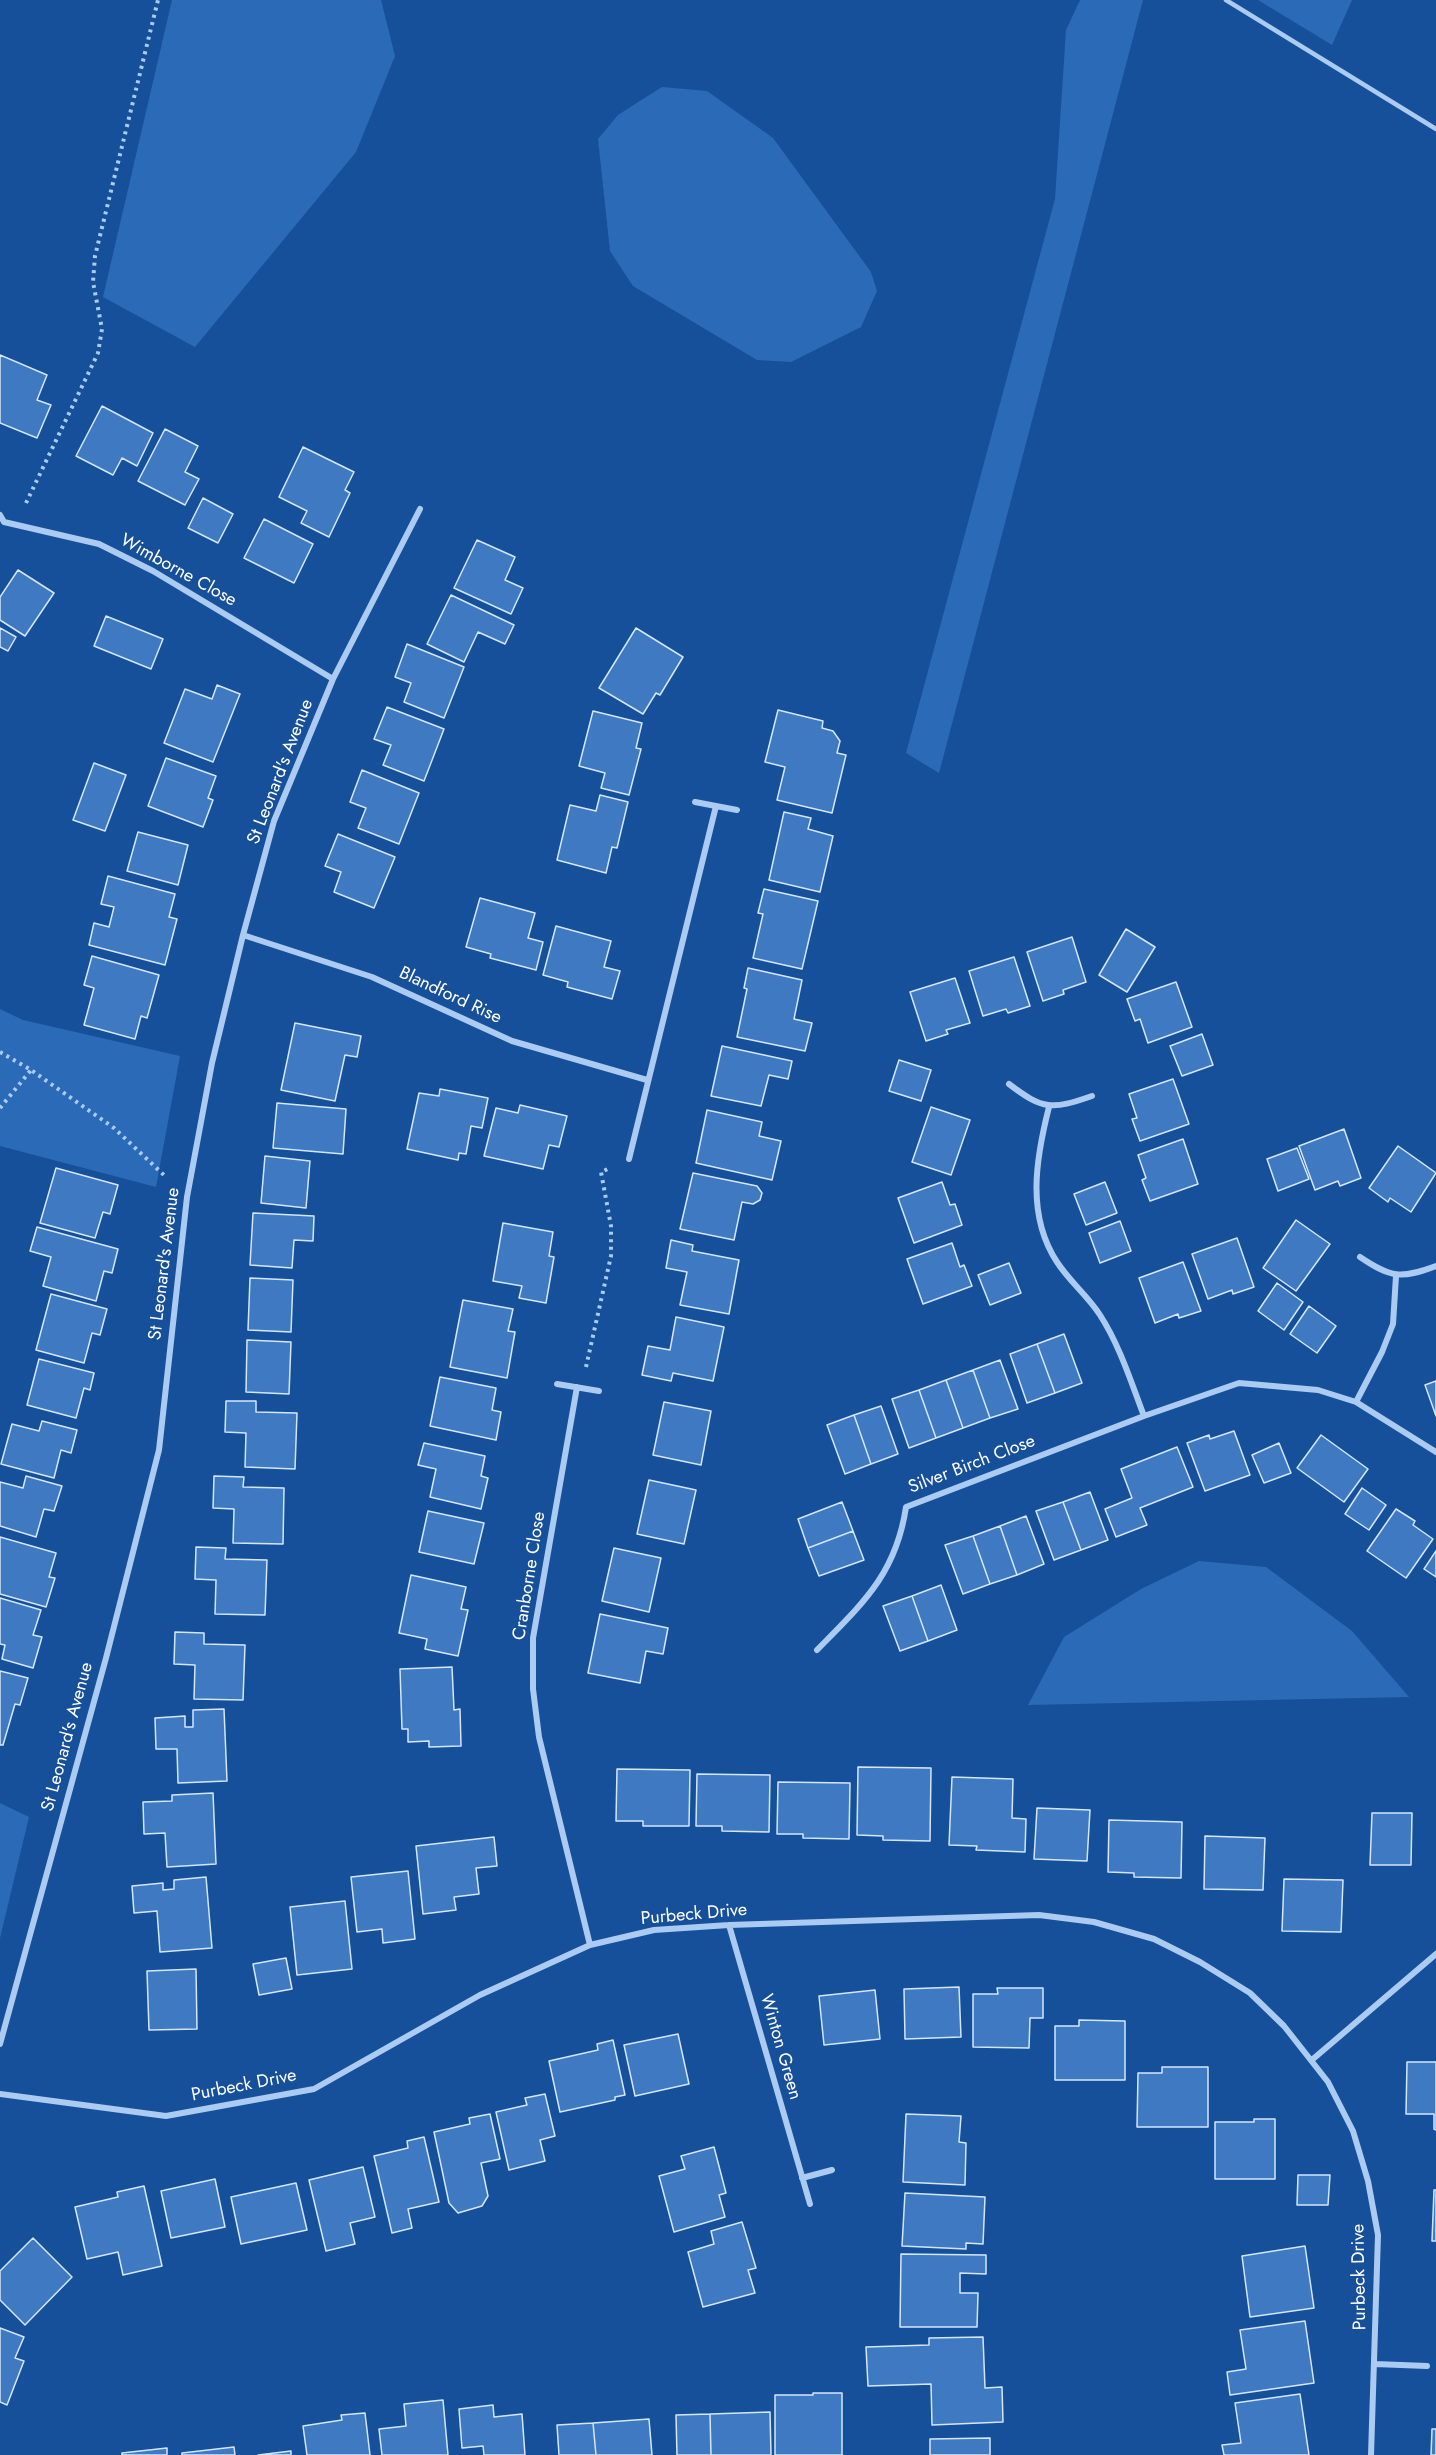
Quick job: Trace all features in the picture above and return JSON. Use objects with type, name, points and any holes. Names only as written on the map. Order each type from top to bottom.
[{"type":"street","name":"St Leonard's Avenue","points":[[0,2044],[106,1658],[159,1450],[187,1197],[212,1063],[274,821],[333,679],[420,509]]},
{"type":"street","name":"Wimborne Close","points":[[0,515],[2,525],[15,525],[99,544],[135,562],[333,679]]},
{"type":"street","points":[[695,802],[737,810]]},
{"type":"street","points":[[629,1159],[646,1080],[716,806]]},
{"type":"street","name":"Blandford Rise","points":[[243,935],[372,977],[512,1041],[646,1080]]},
{"type":"street","points":[[1009,1084],[1028,1099],[1049,1107],[1070,1104],[1092,1096]]},
{"type":"street","points":[[1049,1107],[1036,1167],[1037,1204],[1045,1240],[1057,1262],[1099,1313],[1116,1341],[1144,1416]]},
{"type":"street","points":[[1360,1257],[1380,1271],[1396,1276],[1413,1275],[1436,1266]]},
{"type":"street","points":[[1356,1402],[1382,1352],[1393,1324],[1396,1276]]},
{"type":"street","name":"Silver Birch Close","points":[[817,1650],[864,1602],[892,1559],[902,1534],[906,1507],[1144,1416],[1239,1383],[1318,1390],[1356,1402],[1436,1452]]},
{"type":"street","points":[[557,1384],[599,1391]]},
{"type":"street","name":"Cranborne Close","points":[[577,1387],[533,1638],[533,1689],[539,1737],[590,1945]]},
{"type":"street","name":"Purbeck Drive","points":[[0,2094],[166,2116],[314,2089],[480,1995],[590,1945],[654,1930],[729,1925],[1039,1916],[1094,1922],[1154,1939],[1200,1962],[1250,1993],[1284,2026],[1313,2059],[1328,2082],[1353,2131],[1368,2181],[1378,2235],[1371,2455]]},
{"type":"street","name":"Winton Green","points":[[729,1925],[810,2204]]},
{"type":"street","points":[[1313,2059],[1436,1954]]},
{"type":"street","points":[[802,2178],[832,2170]]},
{"type":"street","points":[[1375,2364],[1427,2366]]},
{"type":"lane","points":[[1226,0],[1436,129]]},
{"type":"path","points":[[15,525],[98,353],[102,329],[93,282],[95,256],[158,0]]},
{"type":"path","points":[[0,1052],[32,1070],[114,1128],[187,1197]]},
{"type":"path","points":[[0,1108],[32,1070]]},
{"type":"path","points":[[577,1387],[589,1361],[611,1256],[611,1226],[601,1172],[629,1159]]},
{"type":"shaded area","points":[[172,0],[381,0],[395,56],[356,152],[195,347],[103,297]]},
{"type":"shaded area","points":[[1080,0],[1143,0],[939,773],[906,753],[1055,199],[1066,30]]},
{"type":"shaded area","points":[[1258,0],[1352,0],[1332,45]]},
{"type":"shaded area","points":[[662,87],[707,91],[773,138],[871,272],[877,291],[861,327],[791,362],[757,360],[633,286],[610,251],[598,139],[618,115]]},
{"type":"shaded area","points":[[0,1009],[23,1020],[180,1056],[156,1187],[0,1146]]},
{"type":"shaded area","points":[[1199,1561],[1266,1567],[1352,1631],[1409,1697],[1028,1705],[1064,1637],[1141,1589]]},
{"type":"shaded area","points":[[0,1803],[29,1817],[0,1938]]},
{"type":"building","points":[[0,355],[47,375],[37,400],[51,405],[37,438],[0,423]]},
{"type":"building","points":[[102,406],[153,433],[137,466],[122,458],[113,475],[76,456]]},
{"type":"building","points":[[165,429],[198,446],[185,472],[199,479],[185,505],[138,481]]},
{"type":"building","points":[[303,447],[354,472],[345,490],[350,493],[329,537],[301,523],[307,511],[279,497]]},
{"type":"building","points":[[203,498],[233,514],[218,543],[188,528]]},
{"type":"building","points":[[264,519],[313,544],[294,583],[244,558]]},
{"type":"building","points":[[477,540],[515,557],[505,580],[523,588],[511,614],[454,588]]},
{"type":"building","points":[[18,570],[54,593],[25,636],[0,620],[0,597]]},
{"type":"building","points":[[451,595],[514,625],[505,644],[478,632],[464,662],[427,644]]},
{"type":"building","points":[[106,616],[163,639],[151,669],[94,646]]},
{"type":"building","points":[[0,628],[16,637],[8,651],[0,647]]},
{"type":"building","points":[[636,628],[683,657],[660,695],[656,693],[643,714],[599,688]]},
{"type":"building","points":[[407,644],[464,667],[444,718],[404,702],[411,683],[395,677]]},
{"type":"building","points":[[217,685],[240,694],[213,762],[164,743],[185,689],[212,699]]},
{"type":"building","points":[[387,707],[444,729],[424,781],[383,765],[391,745],[374,739]]},
{"type":"building","points":[[778,710],[823,721],[822,728],[833,731],[840,741],[837,753],[846,755],[832,813],[777,800],[785,767],[765,762]]},
{"type":"building","points":[[593,711],[642,723],[636,748],[641,749],[629,795],[601,788],[605,773],[579,766]]},
{"type":"building","points":[[166,758],[216,776],[208,798],[213,800],[203,827],[148,806]]},
{"type":"building","points":[[94,763],[126,775],[105,831],[73,820]]},
{"type":"building","points":[[362,770],[419,793],[399,844],[358,828],[366,808],[350,802]]},
{"type":"building","points":[[600,795],[628,802],[617,848],[612,847],[606,873],[557,860],[570,805],[596,811]]},
{"type":"building","points":[[784,812],[811,818],[808,829],[833,836],[820,892],[769,880]]},
{"type":"building","points":[[138,832],[188,845],[178,885],[127,871]]},
{"type":"building","points":[[338,834],[395,857],[374,908],[334,892],[341,872],[325,866]]},
{"type":"building","points":[[108,876],[175,894],[169,917],[177,919],[165,965],[89,945],[94,923],[109,927],[114,907],[101,904]]},
{"type":"building","points":[[764,889],[818,901],[802,969],[753,958],[763,914],[758,913]]},
{"type":"building","points":[[480,898],[535,913],[528,938],[543,942],[536,970],[490,958],[491,954],[466,947]]},
{"type":"building","points":[[556,926],[611,941],[604,967],[620,971],[612,999],[567,987],[568,982],[543,975]]},
{"type":"building","points":[[1126,929],[1155,947],[1127,992],[1099,975]]},
{"type":"building","points":[[1072,937],[1086,982],[1063,990],[1064,994],[1043,1001],[1027,952]]},
{"type":"building","points":[[92,956],[159,975],[147,1018],[141,1016],[135,1039],[84,1025],[94,988],[84,985]]},
{"type":"building","points":[[1014,957],[1030,1006],[1008,1013],[1006,1009],[983,1016],[969,971]]},
{"type":"building","points":[[748,968],[802,980],[794,1019],[812,1023],[805,1051],[737,1037],[747,989],[744,988]]},
{"type":"building","points":[[955,978],[970,1023],[946,1030],[948,1034],[926,1041],[910,992]]},
{"type":"building","points":[[1176,982],[1192,1027],[1148,1043],[1140,1019],[1135,1021],[1127,999]]},
{"type":"building","points":[[295,1023],[361,1036],[357,1057],[345,1055],[335,1101],[281,1090]]},
{"type":"building","points":[[1202,1034],[1213,1065],[1182,1076],[1170,1046]]},
{"type":"building","points":[[722,1046],[792,1061],[788,1079],[769,1075],[761,1106],[711,1096]]},
{"type":"building","points":[[899,1060],[931,1070],[921,1101],[889,1091]]},
{"type":"building","points":[[1173,1079],[1189,1124],[1140,1141],[1132,1119],[1137,1118],[1129,1094]]},
{"type":"building","points":[[440,1089],[488,1098],[482,1128],[471,1126],[466,1154],[459,1153],[458,1160],[407,1149],[419,1093],[439,1096]]},
{"type":"building","points":[[277,1103],[346,1109],[343,1154],[273,1148]]},
{"type":"building","points":[[520,1105],[567,1116],[559,1147],[549,1145],[543,1169],[484,1156],[496,1108],[518,1113]]},
{"type":"building","points":[[931,1107],[970,1120],[951,1175],[912,1162]]},
{"type":"building","points":[[707,1110],[762,1122],[759,1136],[781,1141],[772,1180],[696,1163]]},
{"type":"building","points":[[1344,1129],[1361,1178],[1340,1186],[1338,1181],[1315,1190],[1299,1146]]},
{"type":"building","points":[[1183,1139],[1198,1184],[1150,1201],[1142,1180],[1146,1178],[1138,1155]]},
{"type":"building","points":[[1398,1146],[1436,1173],[1411,1212],[1390,1198],[1388,1202],[1369,1188]]},
{"type":"building","points":[[1297,1148],[1309,1179],[1278,1191],[1267,1159]]},
{"type":"building","points":[[265,1156],[310,1161],[306,1208],[261,1203]]},
{"type":"building","points":[[56,1168],[118,1185],[110,1214],[103,1212],[95,1238],[40,1223]]},
{"type":"building","points":[[693,1173],[757,1186],[762,1193],[760,1200],[753,1204],[742,1202],[734,1240],[680,1229]]},
{"type":"building","points":[[942,1182],[950,1205],[955,1204],[962,1225],[914,1243],[898,1198]]},
{"type":"building","points":[[1105,1182],[1117,1213],[1086,1225],[1074,1194]]},
{"type":"building","points":[[253,1213],[314,1216],[313,1241],[294,1240],[292,1268],[250,1265]]},
{"type":"building","points":[[1296,1220],[1330,1244],[1296,1291],[1263,1268]]},
{"type":"building","points":[[1120,1221],[1131,1251],[1100,1263],[1089,1233]]},
{"type":"building","points":[[503,1223],[553,1232],[549,1256],[554,1257],[546,1303],[519,1298],[522,1286],[493,1281]]},
{"type":"building","points":[[37,1227],[118,1249],[112,1273],[104,1271],[96,1301],[43,1286],[51,1257],[30,1251]]},
{"type":"building","points":[[1237,1238],[1254,1287],[1233,1294],[1232,1290],[1208,1299],[1192,1254]]},
{"type":"building","points":[[671,1240],[693,1245],[692,1251],[739,1260],[729,1314],[680,1305],[687,1272],[666,1268]]},
{"type":"building","points":[[952,1243],[960,1267],[964,1265],[972,1286],[923,1304],[907,1259]]},
{"type":"building","points":[[1183,1262],[1201,1311],[1179,1318],[1178,1314],[1155,1323],[1139,1278]]},
{"type":"building","points":[[1009,1263],[1021,1293],[990,1305],[978,1275]]},
{"type":"building","points":[[250,1278],[293,1280],[291,1332],[248,1330]]},
{"type":"building","points":[[1277,1283],[1303,1302],[1284,1330],[1258,1311]]},
{"type":"building","points":[[51,1294],[107,1309],[100,1335],[92,1333],[84,1363],[36,1350]]},
{"type":"building","points":[[463,1300],[513,1309],[508,1331],[515,1332],[507,1378],[450,1367]]},
{"type":"building","points":[[1309,1306],[1336,1326],[1317,1353],[1290,1334]]},
{"type":"building","points":[[676,1317],[724,1327],[713,1381],[673,1373],[671,1381],[642,1375],[648,1346],[670,1350]]},
{"type":"building","points":[[1064,1334],[1082,1383],[1055,1393],[1037,1344]]},
{"type":"building","points":[[247,1340],[291,1342],[289,1394],[246,1392]]},
{"type":"building","points":[[1037,1344],[1055,1393],[1027,1403],[1010,1354]]},
{"type":"building","points":[[39,1359],[94,1373],[90,1390],[84,1388],[76,1418],[27,1405]]},
{"type":"building","points":[[1000,1360],[1018,1409],[990,1418],[973,1370]]},
{"type":"building","points":[[973,1370],[990,1418],[963,1428],[946,1380]]},
{"type":"building","points":[[440,1377],[496,1388],[492,1410],[501,1412],[496,1440],[430,1426]]},
{"type":"building","points":[[946,1380],[963,1428],[936,1438],[919,1390]]},
{"type":"building","points":[[1436,1381],[1436,1416],[1425,1385]]},
{"type":"building","points":[[919,1390],[936,1438],[909,1448],[892,1399]]},
{"type":"building","points":[[226,1401],[256,1401],[256,1412],[297,1413],[295,1469],[245,1467],[246,1433],[225,1432]]},
{"type":"building","points":[[664,1402],[711,1411],[701,1465],[653,1455]]},
{"type":"building","points":[[881,1406],[898,1454],[871,1464],[854,1415]]},
{"type":"building","points":[[854,1415],[871,1464],[845,1474],[827,1425]]},
{"type":"building","points":[[42,1421],[77,1430],[71,1453],[61,1450],[54,1478],[1,1464],[12,1424],[39,1431]]},
{"type":"building","points":[[1234,1431],[1250,1475],[1205,1491],[1187,1443],[1209,1435],[1210,1439]]},
{"type":"building","points":[[1321,1435],[1368,1469],[1344,1502],[1297,1468]]},
{"type":"building","points":[[424,1443],[485,1456],[481,1476],[488,1478],[481,1509],[430,1497],[436,1469],[418,1465]]},
{"type":"building","points":[[1279,1443],[1291,1473],[1264,1483],[1252,1455]]},
{"type":"building","points":[[1177,1447],[1193,1487],[1140,1508],[1147,1525],[1116,1537],[1105,1509],[1132,1498],[1121,1469]]},
{"type":"building","points":[[26,1476],[62,1486],[54,1511],[44,1509],[36,1537],[0,1526],[0,1482],[23,1488]]},
{"type":"building","points":[[214,1476],[244,1477],[243,1487],[284,1488],[283,1544],[233,1543],[234,1509],[213,1508]]},
{"type":"building","points":[[649,1480],[696,1490],[684,1544],[637,1534]]},
{"type":"building","points":[[1362,1488],[1386,1505],[1369,1530],[1345,1514]]},
{"type":"building","points":[[1090,1492],[1108,1540],[1081,1550],[1063,1502]]},
{"type":"building","points":[[842,1502],[853,1531],[808,1548],[798,1519]]},
{"type":"building","points":[[1063,1502],[1081,1550],[1054,1560],[1036,1511]]},
{"type":"building","points":[[1396,1509],[1415,1521],[1413,1525],[1433,1539],[1406,1578],[1367,1551]]},
{"type":"building","points":[[428,1511],[484,1523],[474,1564],[419,1552]]},
{"type":"building","points":[[1026,1516],[1044,1564],[1017,1575],[1000,1526]]},
{"type":"building","points":[[1000,1526],[1017,1575],[990,1584],[973,1536]]},
{"type":"building","points":[[853,1531],[864,1560],[819,1576],[808,1548]]},
{"type":"building","points":[[973,1536],[990,1584],[963,1594],[945,1545]]},
{"type":"building","points":[[0,1537],[56,1553],[49,1577],[55,1578],[46,1607],[0,1594]]},
{"type":"building","points":[[196,1547],[226,1548],[225,1559],[267,1560],[265,1615],[215,1614],[216,1580],[195,1579]]},
{"type":"building","points":[[614,1548],[661,1558],[649,1612],[602,1601]]},
{"type":"building","points":[[1436,1551],[1436,1577],[1424,1569]]},
{"type":"building","points":[[411,1575],[466,1587],[461,1609],[468,1610],[458,1656],[425,1649],[427,1639],[399,1633]]},
{"type":"building","points":[[941,1585],[957,1630],[928,1641],[912,1596]]},
{"type":"building","points":[[912,1596],[928,1641],[900,1651],[883,1606]]},
{"type":"building","points":[[0,1598],[41,1610],[33,1635],[42,1637],[33,1668],[2,1659],[5,1645],[0,1644]]},
{"type":"building","points":[[600,1614],[668,1628],[663,1654],[646,1651],[640,1683],[588,1673]]},
{"type":"building","points":[[175,1632],[204,1633],[204,1644],[245,1645],[243,1700],[194,1699],[195,1665],[174,1664]]},
{"type":"building","points":[[452,1667],[454,1710],[460,1709],[461,1746],[429,1747],[429,1741],[408,1742],[408,1729],[402,1729],[400,1669]]},
{"type":"building","points":[[0,1671],[28,1678],[20,1705],[15,1704],[3,1745],[0,1745]]},
{"type":"building","points":[[224,1709],[227,1781],[178,1783],[177,1749],[156,1749],[155,1718],[185,1716],[185,1727],[193,1727],[193,1710]]},
{"type":"building","points":[[858,1767],[931,1768],[930,1841],[883,1840],[883,1836],[857,1835]]},
{"type":"building","points":[[617,1769],[690,1770],[689,1826],[643,1826],[643,1821],[616,1821]]},
{"type":"building","points":[[697,1774],[770,1775],[769,1832],[722,1831],[722,1826],[696,1826]]},
{"type":"building","points":[[952,1777],[1013,1779],[1012,1818],[1026,1819],[1025,1852],[976,1850],[977,1846],[949,1845]]},
{"type":"building","points":[[778,1782],[850,1783],[849,1839],[803,1838],[803,1834],[777,1834]]},
{"type":"building","points":[[213,1793],[216,1864],[167,1867],[165,1833],[144,1834],[143,1802],[172,1801],[172,1795]]},
{"type":"building","points":[[1037,1808],[1090,1810],[1087,1861],[1034,1859]]},
{"type":"building","points":[[1372,1813],[1412,1813],[1411,1865],[1370,1865]]},
{"type":"building","points":[[1109,1820],[1182,1822],[1181,1878],[1134,1877],[1134,1873],[1108,1872]]},
{"type":"building","points":[[1205,1836],[1265,1838],[1263,1890],[1204,1889]]},
{"type":"building","points":[[494,1837],[497,1866],[476,1868],[479,1894],[454,1897],[456,1910],[423,1914],[416,1846]]},
{"type":"building","points":[[408,1871],[415,1939],[383,1943],[382,1929],[357,1932],[351,1877]]},
{"type":"building","points":[[206,1877],[212,1948],[160,1952],[157,1911],[134,1913],[132,1886],[163,1883],[163,1890],[174,1889],[174,1880]]},
{"type":"building","points":[[1284,1879],[1343,1880],[1341,1932],[1282,1931]]},
{"type":"building","points":[[345,1901],[352,1969],[297,1975],[290,1907]]},
{"type":"building","points":[[286,1958],[292,1989],[259,1995],[253,1964]]},
{"type":"building","points":[[196,1969],[197,2029],[149,2030],[147,1971]]},
{"type":"building","points":[[959,1987],[961,2037],[905,2039],[904,1989]]},
{"type":"building","points":[[997,1988],[1043,1988],[1043,2018],[1030,2018],[1029,2048],[973,2047],[973,1994],[998,1994]]},
{"type":"building","points":[[875,1990],[880,2039],[824,2045],[819,1996]]},
{"type":"building","points":[[1079,2020],[1125,2021],[1125,2080],[1055,2080],[1055,2026],[1079,2026]]},
{"type":"building","points":[[678,2034],[689,2084],[635,2096],[624,2045]]},
{"type":"building","points":[[613,2040],[625,2095],[615,2097],[615,2100],[560,2112],[549,2061],[598,2050],[597,2044]]},
{"type":"building","points":[[1407,2062],[1436,2062],[1436,2130],[1434,2129],[1434,2114],[1406,2114]]},
{"type":"building","points":[[1162,2067],[1208,2067],[1208,2127],[1137,2127],[1138,2073],[1162,2073]]},
{"type":"building","points":[[545,2094],[555,2136],[540,2140],[545,2161],[509,2170],[496,2112],[527,2105],[525,2098]]},
{"type":"building","points":[[490,2114],[500,2159],[481,2163],[488,2196],[482,2206],[458,2213],[449,2203],[434,2132],[470,2124],[469,2118]]},
{"type":"building","points":[[906,2114],[961,2116],[959,2142],[966,2143],[965,2185],[903,2182]]},
{"type":"building","points":[[1254,2119],[1275,2119],[1275,2179],[1215,2179],[1215,2122],[1254,2122]]},
{"type":"building","points":[[424,2137],[439,2202],[408,2209],[412,2228],[392,2233],[374,2156],[408,2148],[407,2141]]},
{"type":"building","points":[[714,2147],[726,2193],[719,2195],[725,2217],[674,2232],[659,2176],[685,2169],[681,2156]]},
{"type":"building","points":[[363,2167],[375,2217],[350,2223],[355,2244],[326,2251],[309,2180]]},
{"type":"building","points":[[1298,2175],[1330,2175],[1328,2205],[1297,2205]]},
{"type":"building","points":[[215,2179],[225,2227],[171,2238],[161,2191]]},
{"type":"building","points":[[296,2183],[307,2230],[241,2244],[231,2197]]},
{"type":"building","points":[[144,2186],[162,2266],[123,2275],[118,2252],[87,2259],[75,2207],[118,2197],[117,2192]]},
{"type":"building","points":[[1434,2190],[1436,2190],[1436,2241],[1432,2241]]},
{"type":"building","points":[[905,2193],[985,2197],[983,2244],[966,2243],[966,2249],[902,2246]]},
{"type":"building","points":[[742,2222],[756,2268],[748,2270],[755,2293],[703,2307],[688,2252],[714,2244],[711,2231]]},
{"type":"building","points":[[33,2238],[72,2277],[25,2325],[0,2300],[0,2271]]},
{"type":"building","points":[[1305,2246],[1314,2308],[1250,2317],[1242,2256]]},
{"type":"building","points":[[901,2254],[986,2255],[986,2274],[960,2273],[960,2293],[978,2293],[977,2327],[900,2327]]},
{"type":"building","points":[[1305,2321],[1314,2383],[1230,2395],[1227,2372],[1246,2369],[1240,2330]]},
{"type":"building","points":[[0,2328],[24,2337],[15,2358],[24,2361],[7,2405],[0,2402]]},
{"type":"building","points":[[983,2337],[985,2388],[1002,2387],[1003,2422],[932,2425],[931,2384],[868,2386],[866,2347],[929,2345],[929,2338]]},
{"type":"building","points":[[813,2393],[842,2393],[842,2455],[775,2455],[775,2395],[813,2395]]},
{"type":"building","points":[[1300,2394],[1309,2455],[1224,2455],[1222,2445],[1241,2443],[1235,2403]]},
{"type":"building","points":[[443,2400],[448,2455],[382,2455],[379,2429],[406,2426],[404,2404]]},
{"type":"building","points":[[493,2405],[494,2417],[522,2414],[525,2455],[484,2455],[483,2446],[462,2448],[459,2409]]},
{"type":"building","points":[[770,2412],[771,2455],[711,2455],[710,2414]]},
{"type":"building","points":[[365,2413],[370,2455],[307,2455],[303,2426],[342,2420],[341,2415]]},
{"type":"building","points":[[710,2414],[711,2455],[677,2455],[676,2415]]},
{"type":"building","points":[[649,2419],[652,2455],[596,2455],[593,2423]]},
{"type":"building","points":[[593,2423],[596,2455],[559,2455],[557,2425]]},
{"type":"building","points":[[1432,2429],[1436,2429],[1436,2455],[1431,2455]]},
{"type":"building","points":[[990,2438],[990,2455],[930,2455],[930,2439]]},
{"type":"building","points":[[234,2447],[235,2455],[182,2455],[182,2453]]},
{"type":"building","points":[[167,2448],[167,2455],[122,2455],[122,2453]]},
{"type":"building","points":[[291,2451],[291,2455],[258,2455]]}]
